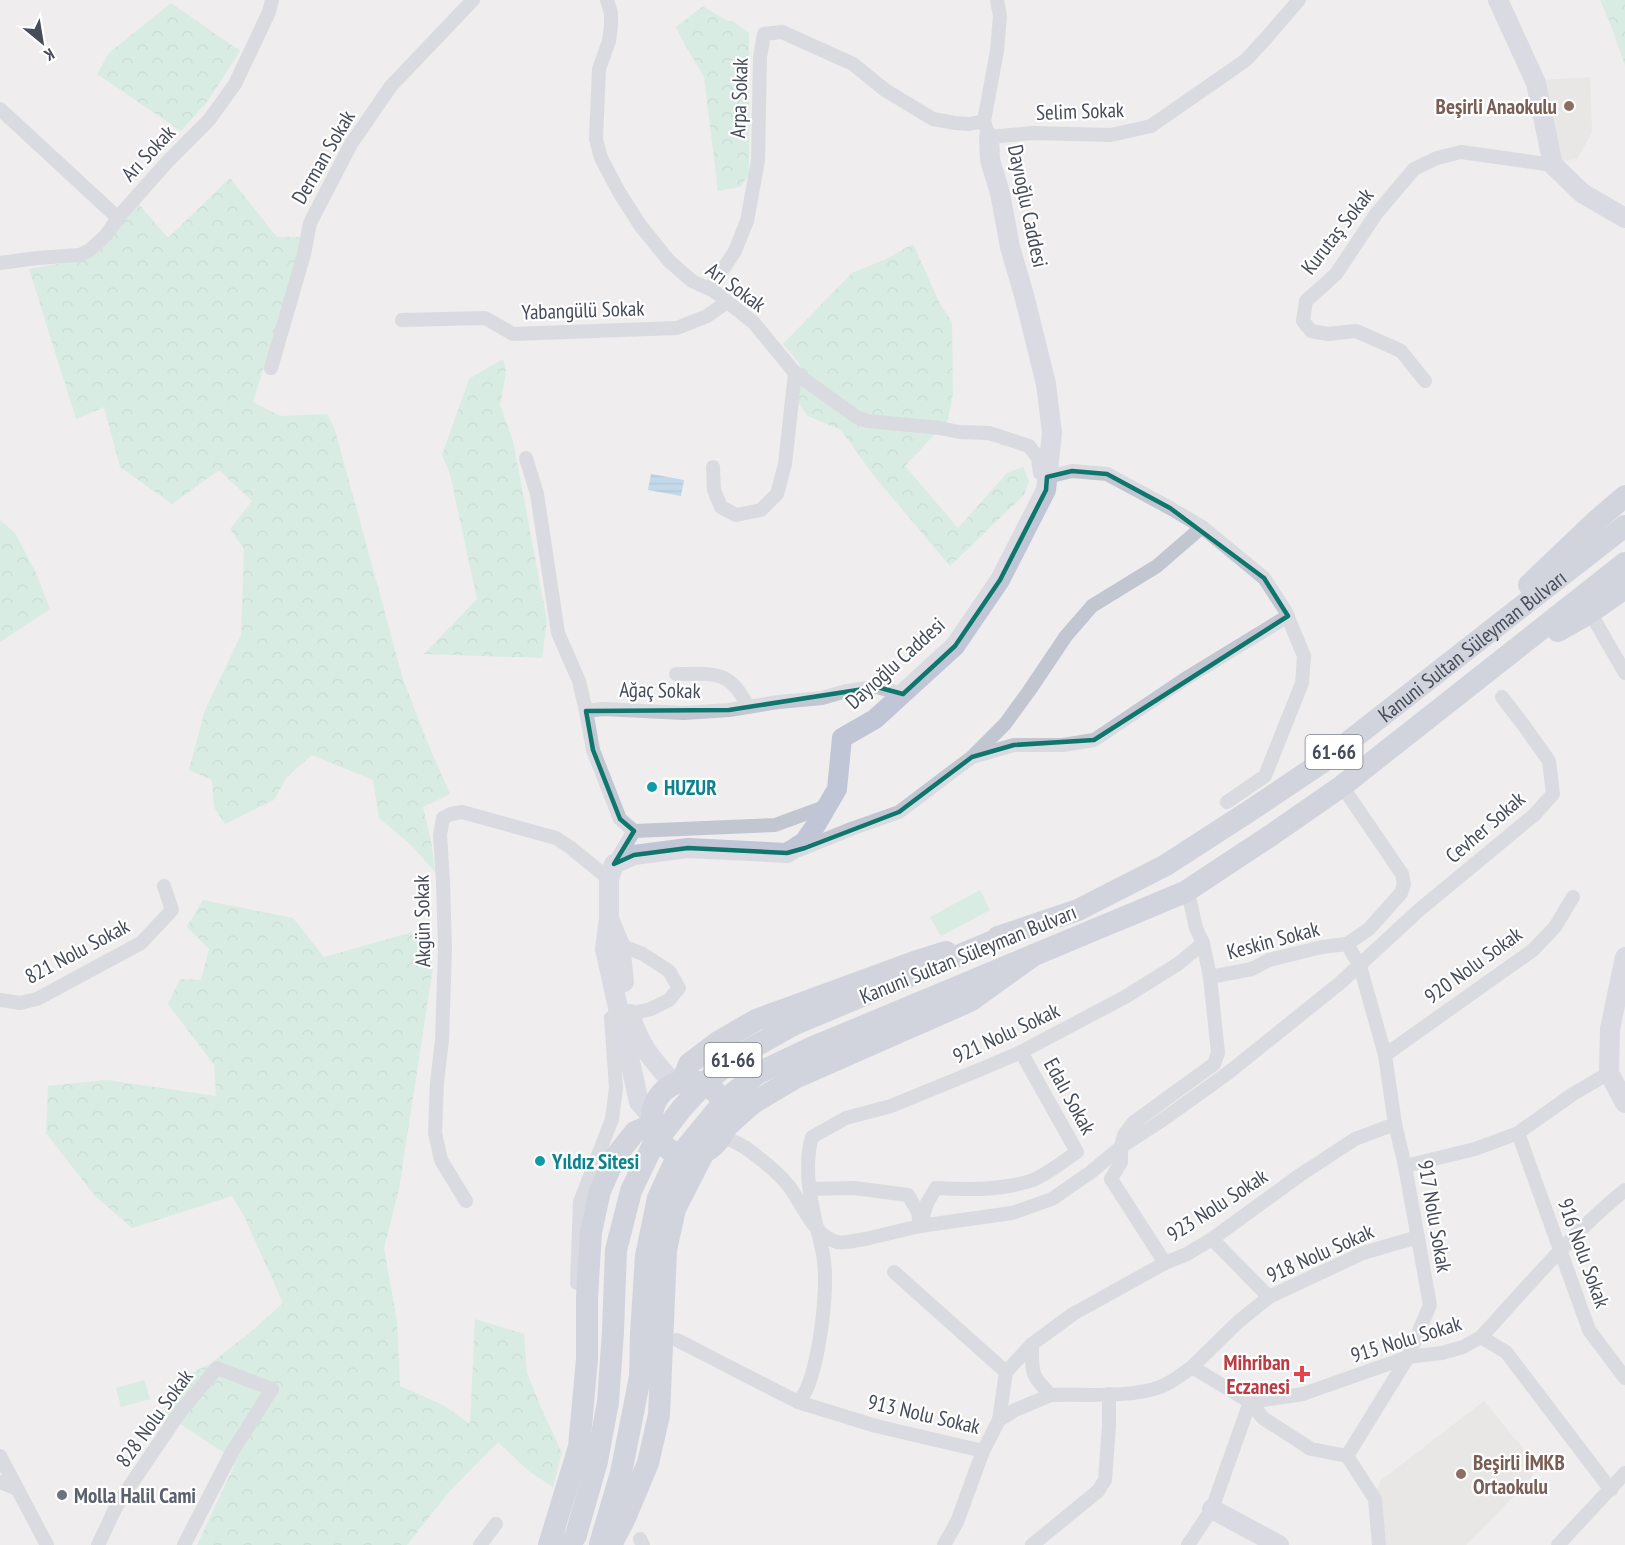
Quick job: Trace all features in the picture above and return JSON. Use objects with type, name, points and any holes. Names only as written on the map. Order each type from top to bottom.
[{"type":"main road","name":"61-66","points":[[1468,648],[1544,570],[1625,496]]},
{"type":"main road","name":"Kanuni Sultan Süleyman Bulvarı","points":[[570,1545],[576,1535],[597,1461],[608,1402],[616,1250],[631,1191],[652,1147],[681,1108],[708,1080],[741,1054],[795,1024],[1015,932],[1078,910],[1166,865],[1324,761],[1625,526]]},
{"type":"main road","name":"Kanuni Sultan Süleyman Bulvarı","points":[[599,1545],[623,1462],[640,1377],[640,1334],[646,1256],[658,1198],[675,1161],[728,1098],[758,1073],[811,1048],[1185,892],[1342,786],[1625,563]]},
{"type":"main road","name":"61-66","points":[[1484,674],[1588,614],[1625,588]]},
{"type":"main road","name":"61-66","points":[[549,1545],[579,1447],[587,1359],[587,1297],[591,1232],[600,1191],[615,1157],[635,1132],[652,1121],[653,1109],[660,1094],[678,1083],[689,1064],[718,1042],[756,1020],[917,961],[1015,932]]},
{"type":"main road","name":"61-66","points":[[611,1545],[626,1518],[648,1463],[659,1415],[666,1250],[675,1209],[704,1152],[717,1142],[723,1132],[753,1103],[795,1078],[970,1001],[1034,955]]},
{"type":"main road","name":"61-66","points":[[678,1083],[698,1082],[719,1096],[725,1111],[723,1132]]},
{"type":"main road","points":[[652,1121],[659,1141],[671,1151],[688,1155],[704,1152]]},
{"type":"street","name":"Arı Sokak","points":[[0,262],[80,255],[90,250],[106,235],[168,161],[209,120],[235,84],[269,12],[272,0]]},
{"type":"street","name":"Derman Sokak","points":[[271,368],[304,254],[310,223],[351,144],[391,86],[473,0]]},
{"type":"street","name":"Arı Sokak","points":[[607,0],[612,26],[599,69],[597,139],[602,158],[619,192],[640,225],[669,261],[754,323],[795,373],[858,418],[959,432],[989,433],[1029,446],[1038,458],[1040,473],[1047,477]]},
{"type":"street","points":[[987,129],[1000,16],[997,0]]},
{"type":"street","name":"Selim Sokak","points":[[987,129],[1111,135],[1151,126],[1246,60],[1299,0]]},
{"type":"street","points":[[1498,0],[1536,83],[1553,165],[1582,192],[1625,218]]},
{"type":"street","name":"Arpa Sokak","points":[[710,289],[735,251],[747,221],[758,161],[759,57],[764,34],[782,32],[853,64],[885,90],[933,119],[987,129]]},
{"type":"street","points":[[0,109],[118,218]]},
{"type":"street","name":"Dayıoğlu Caddesi","points":[[787,853],[804,842],[837,789],[842,738],[875,719],[955,646],[1000,580],[1046,490],[1052,433],[1046,384],[1010,247],[1000,193],[990,160],[987,129]]},
{"type":"street","name":"Kurutaş Sokak","points":[[1425,381],[1401,351],[1372,338],[1356,331],[1328,334],[1311,331],[1303,321],[1306,301],[1336,274],[1376,214],[1414,169],[1437,158],[1461,152],[1553,165]]},
{"type":"street","name":"Yabangülü Sokak","points":[[402,320],[485,318],[513,334],[678,328],[707,316],[727,302]]},
{"type":"street","points":[[713,467],[714,490],[721,507],[736,514],[761,510],[777,494],[785,465],[795,373]]},
{"type":"street","points":[[526,458],[537,494],[558,633],[579,681],[593,750],[620,819],[634,831],[775,825],[827,806]]},
{"type":"street","points":[[1047,477],[1072,471],[1107,474],[1170,508],[1202,527],[1264,578],[1288,616],[1304,656],[1302,683],[1265,776],[1227,802]]},
{"type":"street","points":[[612,872],[634,855],[688,848],[787,853],[898,812],[972,757],[1005,724],[1065,636],[1092,606],[1156,566],[1202,527]]},
{"type":"street","points":[[972,757],[1014,745],[1063,745],[1094,740],[1185,679],[1288,616]]},
{"type":"street","points":[[1595,621],[1625,673]]},
{"type":"street","points":[[676,674],[715,674],[729,680],[742,694],[748,707]]},
{"type":"street","name":"Ağaç Sokak","points":[[586,711],[603,709],[684,713],[729,710],[822,698],[846,691],[877,687],[903,694]]},
{"type":"street","name":"Cevher Sokak","points":[[1121,1147],[1228,1073],[1360,966],[1418,911],[1534,815],[1553,794],[1549,761],[1502,698]]},
{"type":"street","points":[[1342,786],[1402,874],[1404,884],[1401,893],[1369,929],[1347,944],[1360,966]]},
{"type":"street","name":"Akgün Sokak","points":[[466,1201],[441,1160],[435,1133],[446,948],[440,835],[443,818],[462,812],[556,838],[612,872]]},
{"type":"street","points":[[634,831],[612,872],[605,949],[639,1102],[652,1121]]},
{"type":"street","name":"821 Nolu Sokak","points":[[0,1000],[20,1003],[37,999],[141,943],[172,910],[164,886]]},
{"type":"street","points":[[1166,1263],[1111,1179],[1121,1162],[1124,1135],[1133,1124],[1214,1064],[1218,1053],[1210,977],[1203,943],[1185,892]]},
{"type":"street","name":"920 Nolu Sokak","points":[[1385,1054],[1533,950],[1556,927],[1573,897]]},
{"type":"street","points":[[609,918],[620,945],[626,998],[637,1035],[650,1057],[678,1083]]},
{"type":"street","name":"921 Nolu Sokak","points":[[810,1189],[808,1152],[812,1137],[846,1118],[891,1106],[1021,1052],[1125,997],[1178,964],[1203,943]]},
{"type":"street","name":"Keskin Sokak","points":[[1210,977],[1252,969],[1269,960],[1322,947],[1347,944]]},
{"type":"street","points":[[576,1306],[580,1202],[612,1119],[616,1088],[611,1018],[651,1009],[669,1000],[679,988],[669,971],[643,954],[620,945]]},
{"type":"street","points":[[1625,957],[1610,1029],[1609,1072],[1625,1103]]},
{"type":"street","name":"917 Nolu Sokak","points":[[1347,1456],[1408,1357],[1430,1305],[1405,1166],[1395,1124],[1385,1054],[1360,966]]},
{"type":"street","name":"Edalı Sokak","points":[[920,1226],[927,1203],[936,1188],[997,1188],[1034,1179],[1077,1152],[1021,1052]]},
{"type":"street","points":[[1405,1166],[1475,1149],[1518,1133],[1609,1072]]},
{"type":"street","name":"923 Nolu Sokak","points":[[1006,1372],[1032,1344],[1073,1314],[1212,1239],[1300,1175],[1355,1139],[1395,1124]]},
{"type":"street","points":[[723,1132],[771,1167],[789,1186],[821,1233],[837,1242],[865,1239],[920,1226],[1012,1213],[1052,1199],[1091,1172],[1121,1147]]},
{"type":"street","name":"916 Nolu Sokak","points":[[1518,1133],[1589,1330],[1625,1378]]},
{"type":"street","points":[[798,1402],[807,1388],[818,1349],[825,1291],[823,1257],[810,1189],[854,1188],[908,1195],[918,1212],[920,1226]]},
{"type":"street","points":[[1481,1337],[1561,1250],[1625,1190]]},
{"type":"street","name":"918 Nolu Sokak","points":[[1192,1366],[1238,1322],[1269,1297],[1363,1253],[1418,1237]]},
{"type":"street","points":[[1212,1239],[1269,1297]]},
{"type":"street","points":[[894,1272],[1006,1372],[999,1420]]},
{"type":"street","name":"915 Nolu Sokak","points":[[1250,1402],[1303,1394],[1408,1357],[1442,1353],[1463,1347],[1481,1337],[1506,1352],[1611,1490]]},
{"type":"street","name":"913 Nolu Sokak","points":[[677,1340],[798,1402],[876,1426],[983,1451],[999,1420],[1015,1410],[1051,1395],[1139,1393],[1162,1387],[1192,1366]]},
{"type":"street","points":[[1032,1344],[1032,1370],[1039,1383],[1051,1395]]},
{"type":"street","points":[[1192,1366],[1250,1402],[1263,1418],[1311,1449],[1347,1456],[1375,1499],[1379,1545]]},
{"type":"street","name":"828 Nolu Sokak","points":[[98,1545],[117,1505],[180,1412],[217,1368],[272,1389],[232,1452],[184,1545]]},
{"type":"street","points":[[1032,1545],[1098,1491],[1105,1480],[1109,1394]]},
{"type":"street","points":[[1188,1545],[1212,1509],[1250,1402]]},
{"type":"street","points":[[944,1545],[957,1522],[983,1451]]},
{"type":"street","points":[[0,1455],[47,1545]]},
{"type":"street","points":[[1558,1545],[1625,1473]]},
{"type":"street","points":[[0,1482],[17,1489]]},
{"type":"street","points":[[1212,1509],[1279,1545]]},
{"type":"street","points":[[480,1545],[496,1524]]},
{"type":"highlighted area","points":[[1072,471],[1107,474],[1170,508],[1264,578],[1288,616],[1094,740],[1014,745],[972,757],[899,812],[805,848],[787,853],[688,848],[634,855],[614,864],[634,831],[620,819],[593,750],[586,711],[729,710],[877,687],[903,694],[955,646],[1000,580],[1046,490],[1047,477]]},
{"type":"shaded area","name":"Beşirli Anaokulu","points":[[1590,77],[1592,132],[1577,159],[1562,161],[1543,80]]},
{"type":"shaded area","name":"Beşirli İMKB Ortaokulu","points":[[1484,1401],[1539,1468],[1466,1545],[1383,1545],[1376,1495],[1380,1481]]},
{"type":"green space","points":[[1600,0],[1625,0],[1625,65],[1610,23]]},
{"type":"green space","points":[[171,3],[240,51],[207,102],[181,131],[97,74],[109,53]]},
{"type":"green space","points":[[703,6],[727,21],[733,21],[749,33],[749,175],[740,187],[718,191],[704,77],[676,27]]},
{"type":"green space","points":[[230,178],[277,237],[301,237],[288,291],[253,402],[280,416],[327,414],[335,430],[403,679],[450,794],[423,807],[435,872],[411,845],[379,818],[373,780],[312,755],[287,777],[274,800],[225,824],[214,807],[212,780],[189,770],[205,710],[241,635],[244,549],[230,529],[252,501],[219,470],[172,504],[120,467],[104,407],[76,419],[29,269],[84,259],[137,202],[168,238]]},
{"type":"green space","points":[[913,244],[940,304],[952,322],[953,393],[948,420],[905,466],[958,528],[1007,473],[1023,467],[1029,481],[1024,495],[950,566],[874,476],[841,430],[808,416],[795,399],[800,364],[783,344],[852,273],[884,260]]},
{"type":"green space","points":[[503,359],[506,372],[500,405],[513,441],[547,621],[542,658],[424,654],[477,599],[450,474],[442,455],[469,379]]},
{"type":"green space","points":[[0,520],[15,533],[36,573],[50,609],[0,642]]},
{"type":"green space","points":[[980,890],[990,910],[941,936],[930,917]]},
{"type":"green space","points":[[203,900],[293,918],[324,957],[424,929],[433,967],[399,1189],[384,1248],[397,1322],[400,1386],[443,1405],[470,1424],[475,1319],[524,1334],[527,1373],[562,1453],[553,1487],[530,1472],[498,1442],[448,1493],[407,1545],[197,1545],[234,1466],[226,1454],[165,1414],[167,1385],[210,1364],[283,1303],[244,1216],[232,1196],[132,1228],[95,1196],[46,1133],[48,1086],[107,1080],[216,1096],[214,1065],[168,1004],[180,979],[201,980],[209,949],[187,927]]},
{"type":"green space","points":[[144,1380],[150,1399],[121,1407],[116,1388]]},
{"type":"water","points":[[651,474],[684,480],[681,496],[648,490]]},
{"type":"place","name":"Beşirli Anaokulu","points":[[1569,106]]},
{"type":"place","name":"HUZUR","points":[[652,787]]},
{"type":"place","name":"Yıldız Sitesi","points":[[540,1161]]},
{"type":"place","name":"Mihriban Eczanesi","points":[[1302,1374]]},
{"type":"place","name":"Beşirli İMKB Ortaokulu","points":[[1461,1474]]},
{"type":"place","name":"Molla Halil Cami","points":[[62,1495]]}]
